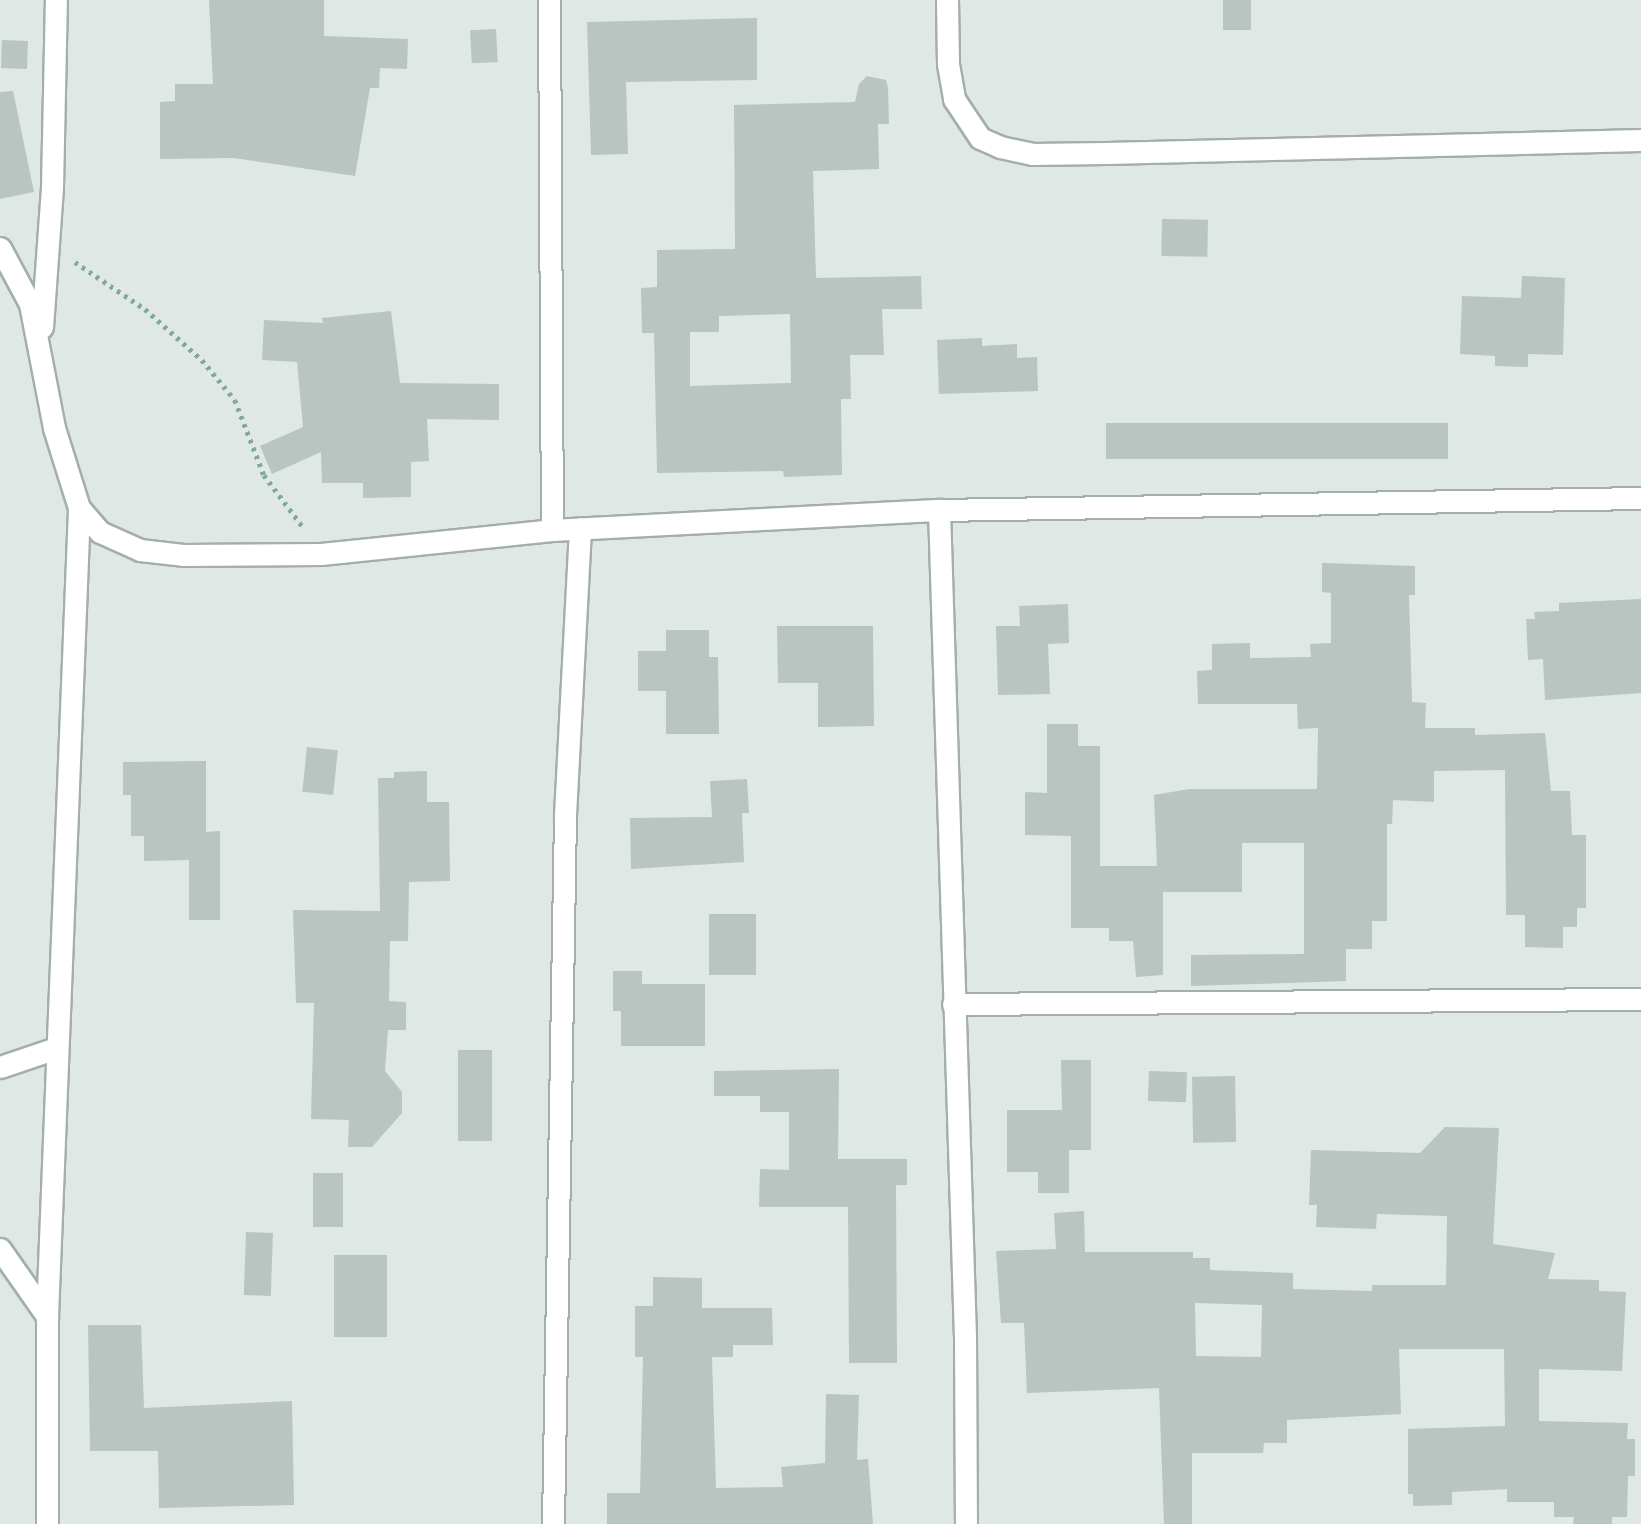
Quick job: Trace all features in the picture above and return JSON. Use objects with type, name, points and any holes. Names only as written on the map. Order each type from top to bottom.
[{"type":"street","points":[[40,343],[48,247],[57,0]]},
{"type":"street","points":[[549,0],[552,530]]},
{"type":"street","points":[[947,0],[948,64],[954,99],[980,138],[1000,147],[1032,154],[1641,140]]},
{"type":"street","points":[[0,248],[30,304],[40,343],[54,428],[79,508],[47,1316],[47,1524]]},
{"type":"street","points":[[79,508],[100,532],[140,550],[183,555],[321,554],[580,528],[939,510],[1641,498]]},
{"type":"street","points":[[939,510],[965,1337],[966,1524]]},
{"type":"street","points":[[553,1524],[565,815],[580,528]]},
{"type":"street","points":[[953,1004],[1641,999]]},
{"type":"street","points":[[0,1067],[56,1048]]},
{"type":"street","points":[[0,1249],[47,1316]]},
{"type":"path","points":[[48,247],[145,309],[202,360],[235,400],[264,475],[321,554]]},
{"type":"building","points":[[209,0],[324,0],[324,36],[408,39],[407,69],[380,68],[379,88],[370,88],[355,176],[234,158],[160,159],[160,102],[175,101],[175,84],[213,84]]},
{"type":"building","points":[[1223,0],[1251,0],[1251,30],[1223,30]]},
{"type":"building","points":[[757,18],[757,80],[626,82],[628,154],[591,155],[587,22]]},
{"type":"building","points":[[496,29],[498,62],[472,63],[470,30]]},
{"type":"building","points":[[2,40],[28,41],[27,69],[1,68]]},
{"type":"building","points":[[867,76],[886,80],[889,124],[878,124],[879,169],[813,171],[816,278],[921,276],[922,309],[882,309],[884,355],[850,355],[851,399],[841,399],[842,475],[784,477],[783,471],[657,473],[654,333],[642,333],[641,288],[657,287],[657,250],[735,249],[734,105],[855,102],[859,84]],"holes":[[[790,314],[791,383],[690,386],[690,332],[719,332],[719,316]]]},
{"type":"building","points":[[13,91],[34,192],[0,199],[0,92]]},
{"type":"building","points":[[1162,219],[1208,220],[1207,257],[1161,256]]},
{"type":"building","points":[[1522,276],[1565,278],[1563,355],[1528,354],[1528,367],[1495,366],[1495,356],[1460,354],[1462,296],[1521,298]]},
{"type":"building","points":[[391,311],[400,383],[499,384],[499,420],[427,419],[429,461],[411,462],[411,497],[363,498],[363,483],[322,483],[321,452],[272,474],[260,446],[303,427],[297,362],[262,360],[264,320],[323,323],[322,318]]},
{"type":"building","points":[[982,338],[982,346],[1017,344],[1017,358],[1037,357],[1038,391],[939,394],[937,340]]},
{"type":"building","points":[[1106,423],[1448,423],[1448,459],[1106,459]]},
{"type":"building","points":[[1322,563],[1415,566],[1415,595],[1409,595],[1412,702],[1426,703],[1425,728],[1475,728],[1475,735],[1545,733],[1551,791],[1570,791],[1572,835],[1586,835],[1586,908],[1577,908],[1577,927],[1563,927],[1563,948],[1525,947],[1525,915],[1506,915],[1505,770],[1434,771],[1434,802],[1393,800],[1392,824],[1387,824],[1387,921],[1372,921],[1372,949],[1346,949],[1346,981],[1191,986],[1191,955],[1304,954],[1304,843],[1242,843],[1242,892],[1163,892],[1163,975],[1136,977],[1133,941],[1109,941],[1109,928],[1071,928],[1071,836],[1025,835],[1025,792],[1047,793],[1047,724],[1078,724],[1078,746],[1100,746],[1100,866],[1157,866],[1154,795],[1189,789],[1317,789],[1318,728],[1298,729],[1297,704],[1198,704],[1197,671],[1212,670],[1212,644],[1250,643],[1250,658],[1311,657],[1310,644],[1331,643],[1331,593],[1322,592]]},
{"type":"building","points":[[1641,599],[1641,693],[1545,700],[1543,659],[1528,660],[1526,619],[1535,619],[1534,612],[1559,611],[1559,603]]},
{"type":"building","points":[[1068,604],[1069,643],[1048,644],[1050,694],[998,695],[996,626],[1020,626],[1019,606]]},
{"type":"building","points":[[777,626],[873,626],[874,726],[818,727],[818,683],[778,683]]},
{"type":"building","points":[[666,630],[709,630],[709,657],[718,657],[719,734],[666,734],[666,691],[638,691],[638,651],[666,651]]},
{"type":"building","points":[[307,747],[338,750],[333,795],[302,792]]},
{"type":"building","points":[[206,761],[206,832],[220,831],[220,920],[189,920],[189,860],[144,861],[144,836],[131,836],[131,795],[123,795],[123,762]]},
{"type":"building","points":[[427,771],[427,802],[449,802],[450,881],[409,882],[408,941],[390,941],[389,1001],[406,1002],[406,1030],[388,1030],[385,1071],[402,1092],[402,1113],[372,1147],[348,1147],[349,1120],[311,1119],[314,1003],[296,1003],[293,910],[380,911],[378,778],[394,778],[394,772]]},
{"type":"building","points":[[747,779],[749,813],[742,813],[744,862],[631,869],[630,818],[712,817],[710,781]]},
{"type":"building","points":[[709,914],[756,914],[756,975],[709,975]]},
{"type":"building","points":[[613,971],[642,971],[642,984],[705,984],[705,1046],[621,1046],[621,1011],[613,1011]]},
{"type":"building","points":[[458,1050],[492,1050],[492,1141],[458,1141]]},
{"type":"building","points":[[1061,1060],[1091,1060],[1091,1150],[1069,1150],[1069,1193],[1038,1193],[1038,1172],[1007,1172],[1007,1110],[1062,1110]]},
{"type":"building","points":[[839,1069],[838,1159],[907,1159],[907,1185],[896,1185],[897,1363],[849,1363],[848,1207],[759,1207],[760,1169],[789,1170],[789,1112],[760,1112],[760,1096],[714,1096],[714,1071]]},
{"type":"building","points":[[1149,1071],[1187,1072],[1186,1102],[1148,1101]]},
{"type":"building","points":[[1235,1076],[1236,1142],[1193,1143],[1192,1077]]},
{"type":"building","points":[[1445,1127],[1499,1128],[1493,1244],[1555,1253],[1548,1279],[1599,1280],[1599,1291],[1626,1292],[1622,1371],[1539,1369],[1539,1421],[1628,1423],[1627,1439],[1635,1439],[1635,1476],[1628,1476],[1627,1517],[1612,1517],[1612,1524],[1573,1524],[1574,1517],[1554,1517],[1554,1502],[1507,1502],[1507,1489],[1452,1492],[1452,1505],[1413,1506],[1413,1494],[1408,1494],[1408,1429],[1505,1426],[1504,1349],[1399,1349],[1401,1414],[1287,1420],[1287,1443],[1264,1443],[1263,1453],[1192,1453],[1192,1524],[1164,1524],[1159,1388],[1027,1393],[1024,1323],[1001,1323],[996,1251],[1056,1249],[1054,1213],[1084,1211],[1085,1252],[1193,1252],[1193,1258],[1210,1258],[1210,1270],[1293,1273],[1293,1289],[1372,1291],[1372,1285],[1446,1285],[1447,1216],[1377,1214],[1376,1229],[1316,1227],[1317,1205],[1309,1205],[1311,1150],[1420,1153]],"holes":[[[1195,1303],[1262,1305],[1261,1357],[1196,1356]]]},
{"type":"building","points":[[313,1173],[343,1173],[343,1227],[313,1227]]},
{"type":"building","points":[[246,1232],[273,1233],[271,1296],[244,1295]]},
{"type":"building","points":[[334,1255],[387,1255],[387,1337],[334,1337]]},
{"type":"building","points":[[653,1277],[702,1278],[702,1308],[772,1308],[773,1345],[733,1345],[733,1357],[712,1357],[716,1488],[783,1487],[781,1467],[825,1463],[826,1394],[859,1395],[857,1460],[868,1459],[873,1524],[607,1524],[607,1493],[640,1493],[643,1357],[635,1357],[635,1306],[653,1306]]},
{"type":"building","points":[[88,1325],[141,1325],[144,1408],[292,1401],[294,1505],[159,1508],[158,1451],[90,1451]]}]
